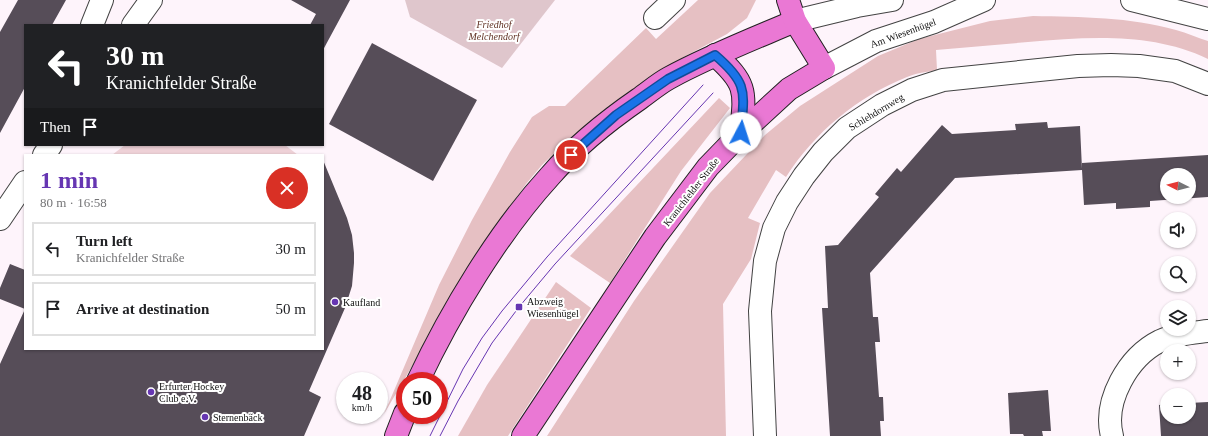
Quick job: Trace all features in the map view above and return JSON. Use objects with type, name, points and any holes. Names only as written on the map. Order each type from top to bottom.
[{"type":"main road","points":[[788,0],[795,21],[824,68]]},
{"type":"main road","points":[[423,372],[477,273],[515,218],[550,176],[581,144],[616,115],[668,79],[715,55],[795,21]]},
{"type":"main road","points":[[715,55],[731,69],[741,84],[744,95],[741,133]]},
{"type":"main road","name":"Kranichfelder Straße","points":[[523,436],[655,237],[708,167],[741,133],[789,89],[824,68]]},
{"type":"main road","points":[[396,436],[401,424]]},
{"type":"street","points":[[92,24],[102,0]]},
{"type":"street","points":[[135,24],[151,0]]},
{"type":"street","points":[[655,18],[674,0]]},
{"type":"street","points":[[795,21],[857,6],[892,0]]},
{"type":"street","name":"Am Wiesenhügel","points":[[824,68],[876,41],[934,22],[984,0]]},
{"type":"street","points":[[1132,0],[1208,19]]},
{"type":"street","name":"Schlehdornweg","points":[[765,436],[760,311],[765,261],[774,228],[787,202],[804,176],[823,152],[846,128],[882,105],[912,90],[943,80],[1078,66],[1112,65],[1139,66],[1175,71],[1208,84]]},
{"type":"street","points":[[0,218],[24,183]]},
{"type":"street","points":[[1112,436],[1110,427],[1111,404],[1122,380],[1132,364],[1146,350],[1160,341],[1178,335],[1208,331]]},
{"type":"shaded area","points":[[698,0],[756,0],[747,18],[727,34],[682,58],[605,109],[566,142],[542,165],[526,184],[486,240],[409,372],[402,372],[439,285],[472,220],[510,152],[532,117],[549,106],[565,106],[646,28],[656,39]]},
{"type":"shaded area","points":[[1033,16],[1105,18],[1141,22],[1180,31],[1208,41],[1208,59],[1187,50],[1165,44],[1120,38],[1028,42],[936,50],[937,70],[910,76],[871,95],[854,106],[824,131],[810,145],[786,177],[776,170],[748,218],[760,223],[751,259],[723,304],[726,436],[547,436],[634,301],[710,193],[765,135],[800,106],[878,56],[919,39],[990,21]]},
{"type":"shaded area","points":[[719,98],[730,108],[681,171],[610,283],[570,256]]},
{"type":"shaded area","points":[[124,146],[286,146],[297,154],[113,154]]},
{"type":"shaded area","points":[[556,282],[591,308],[508,436],[458,436],[487,385]]},
{"type":"shaded area","points":[[396,386],[396,394],[388,407]]},
{"type":"green space","name":"Friedhof Melchendorf","points":[[405,0],[555,0],[502,68],[410,17]]},
{"type":"building","points":[[18,0],[66,0],[53,24],[24,24],[24,89],[0,133],[0,32]]},
{"type":"building","points":[[291,0],[350,0],[324,48],[324,24],[311,24],[316,14]]},
{"type":"building","points":[[372,43],[477,100],[433,181],[329,124]]},
{"type":"building","points":[[1047,122],[1048,128],[1080,126],[1082,169],[1082,163],[1208,155],[1208,197],[1196,198],[1196,168],[1160,168],[1160,200],[1150,201],[1150,207],[1116,209],[1116,203],[1084,205],[1082,170],[955,178],[870,273],[873,317],[878,317],[880,342],[875,342],[879,397],[883,397],[884,421],[880,421],[881,436],[830,436],[822,308],[828,308],[825,246],[838,245],[879,197],[875,194],[897,168],[901,172],[942,125],[952,134],[1016,130],[1015,124]]},
{"type":"building","name":"Kaufland","points":[[324,162],[347,218],[352,235],[354,263],[352,286],[345,308],[309,391],[321,397],[304,436],[0,436],[0,364],[24,311],[24,350],[324,350]]},
{"type":"building","points":[[10,264],[24,270],[24,309],[0,299],[0,288]]},
{"type":"building","points":[[1048,390],[1051,431],[1042,431],[1043,436],[1010,434],[1008,393]]},
{"type":"building","points":[[1208,402],[1208,436],[1161,436],[1160,424],[1196,424],[1196,403]]},
{"type":"tram line","points":[[430,436],[463,369],[482,338],[502,311],[547,257],[703,85]]},
{"type":"tram line","points":[[440,436],[458,401],[492,343],[519,307],[555,264],[713,93]]},
{"type":"place","name":"Kaufland","points":[[335,302]]},
{"type":"place","name":"Abzweig Wiesenhügel","points":[[519,307]]},
{"type":"place","name":"Erfurter Hockey Club e.V.","points":[[151,392]]},
{"type":"place","name":"Sternenbäck","points":[[205,417]]},
{"type":"route","points":[[571,155],[581,144],[616,115],[668,79],[715,55],[731,69],[741,84],[744,95],[741,133]]}]
